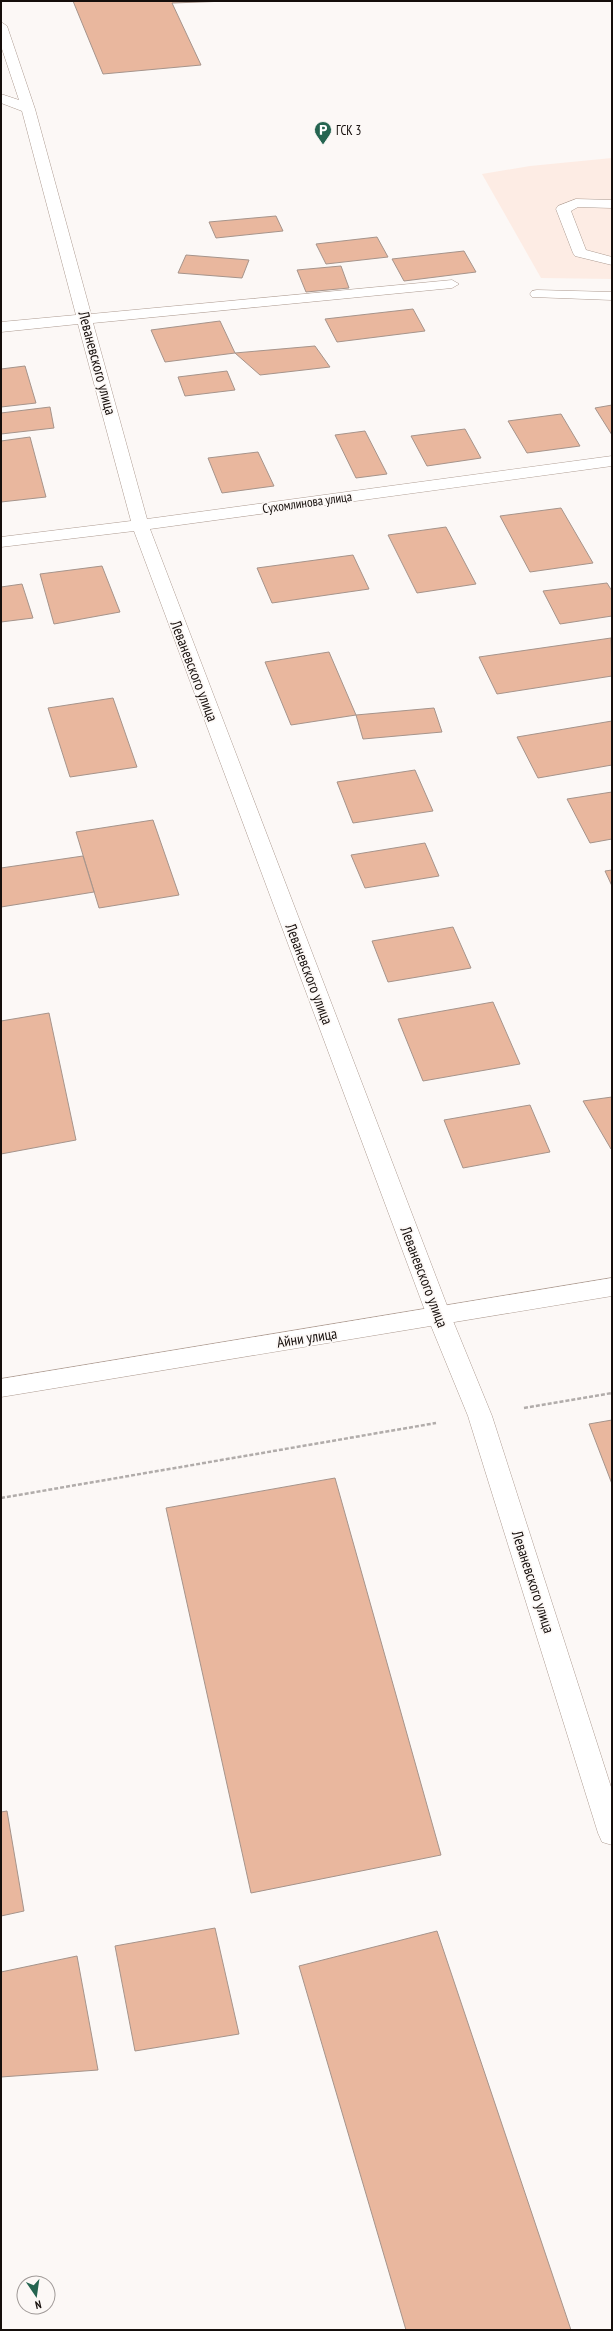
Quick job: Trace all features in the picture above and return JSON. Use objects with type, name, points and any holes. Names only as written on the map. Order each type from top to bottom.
[{"type":"street","name":"Леваневского улица","points":[[1,26],[28,109],[140,525],[439,1316],[480,1416],[612,1833]]},
{"type":"street","points":[[1,98],[28,109]]},
{"type":"street","points":[[612,198],[576,203],[563,209],[580,253],[612,261]]},
{"type":"street","points":[[576,203],[612,204]]},
{"type":"street","points":[[1,327],[85,317],[452,284]]},
{"type":"street","points":[[537,294],[612,296]]},
{"type":"street","name":"Сухомлинова улица","points":[[1,542],[140,525],[612,461]]},
{"type":"street","name":"Айни улица","points":[[1,1388],[612,1287]]},
{"type":"path","points":[[1,1498],[612,1393]]},
{"type":"shaded area","points":[[612,158],[612,279],[541,278],[482,174],[530,166]]},
{"type":"building","points":[[73,1],[228,1],[172,3],[201,65],[103,74]]},
{"type":"building","points":[[276,216],[283,231],[216,238],[209,222]]},
{"type":"building","points":[[377,237],[388,257],[326,264],[316,244]]},
{"type":"building","points":[[464,251],[476,272],[404,281],[392,259]]},
{"type":"building","points":[[186,255],[249,260],[242,278],[178,273]]},
{"type":"building","points":[[341,266],[349,288],[306,292],[297,270]]},
{"type":"building","points":[[413,309],[425,331],[337,342],[325,319]]},
{"type":"building","points":[[220,321],[235,353],[165,362],[151,330]]},
{"type":"building","points":[[315,346],[330,367],[260,375],[235,353]]},
{"type":"building","points":[[25,366],[36,403],[1,407],[1,369]]},
{"type":"building","points":[[227,371],[235,390],[185,396],[178,377]]},
{"type":"building","points":[[612,405],[612,435],[595,408]]},
{"type":"building","points":[[50,407],[54,428],[1,434],[1,413]]},
{"type":"building","points":[[561,414],[580,446],[527,453],[508,421]]},
{"type":"building","points":[[465,429],[481,458],[427,466],[411,436]]},
{"type":"building","points":[[365,431],[387,474],[356,478],[335,435]]},
{"type":"building","points":[[30,437],[46,497],[1,502],[1,441]]},
{"type":"building","points":[[258,452],[274,486],[222,493],[208,458]]},
{"type":"building","points":[[561,508],[593,563],[530,572],[500,516]]},
{"type":"building","points":[[446,527],[476,584],[417,593],[388,535]]},
{"type":"building","points":[[353,555],[369,589],[272,603],[257,568]]},
{"type":"building","points":[[102,566],[120,612],[54,624],[40,574]]},
{"type":"building","points":[[607,583],[612,591],[612,616],[560,624],[543,591]]},
{"type":"building","points":[[22,584],[33,618],[1,622],[1,587]]},
{"type":"building","points":[[611,638],[612,676],[497,694],[479,657]]},
{"type":"building","points":[[329,652],[356,715],[291,725],[265,662]]},
{"type":"building","points":[[113,698],[137,767],[70,777],[48,708]]},
{"type":"building","points":[[434,708],[442,732],[363,739],[356,715]]},
{"type":"building","points":[[612,721],[612,765],[538,778],[517,737]]},
{"type":"building","points":[[415,770],[433,811],[353,823],[337,782]]},
{"type":"building","points":[[612,792],[612,839],[590,843],[567,799]]},
{"type":"building","points":[[153,820],[179,895],[99,908],[76,832]]},
{"type":"building","points":[[425,843],[439,876],[365,888],[351,855]]},
{"type":"building","points":[[83,856],[94,892],[1,907],[1,868]]},
{"type":"building","points":[[612,870],[612,886],[605,871]]},
{"type":"building","points":[[453,927],[471,968],[388,982],[372,941]]},
{"type":"building","points":[[493,1002],[520,1064],[423,1081],[398,1019]]},
{"type":"building","points":[[49,1013],[76,1140],[1,1154],[1,1021]]},
{"type":"building","points":[[612,1097],[612,1149],[611,1149],[583,1101]]},
{"type":"building","points":[[530,1105],[550,1152],[463,1168],[444,1120]]},
{"type":"building","points":[[612,1420],[612,1484],[589,1424]]},
{"type":"building","points":[[335,1478],[441,1855],[251,1893],[166,1508]]},
{"type":"building","points":[[7,1811],[24,1911],[1,1916],[1,1812]]},
{"type":"building","points":[[215,1928],[239,2034],[135,2051],[115,1946]]},
{"type":"building","points":[[437,1931],[571,2330],[406,2330],[299,1966]]},
{"type":"building","points":[[77,1956],[98,2070],[1,2077],[1,1972]]},
{"type":"place","name":"ГСК 3","points":[[323,145]]}]
